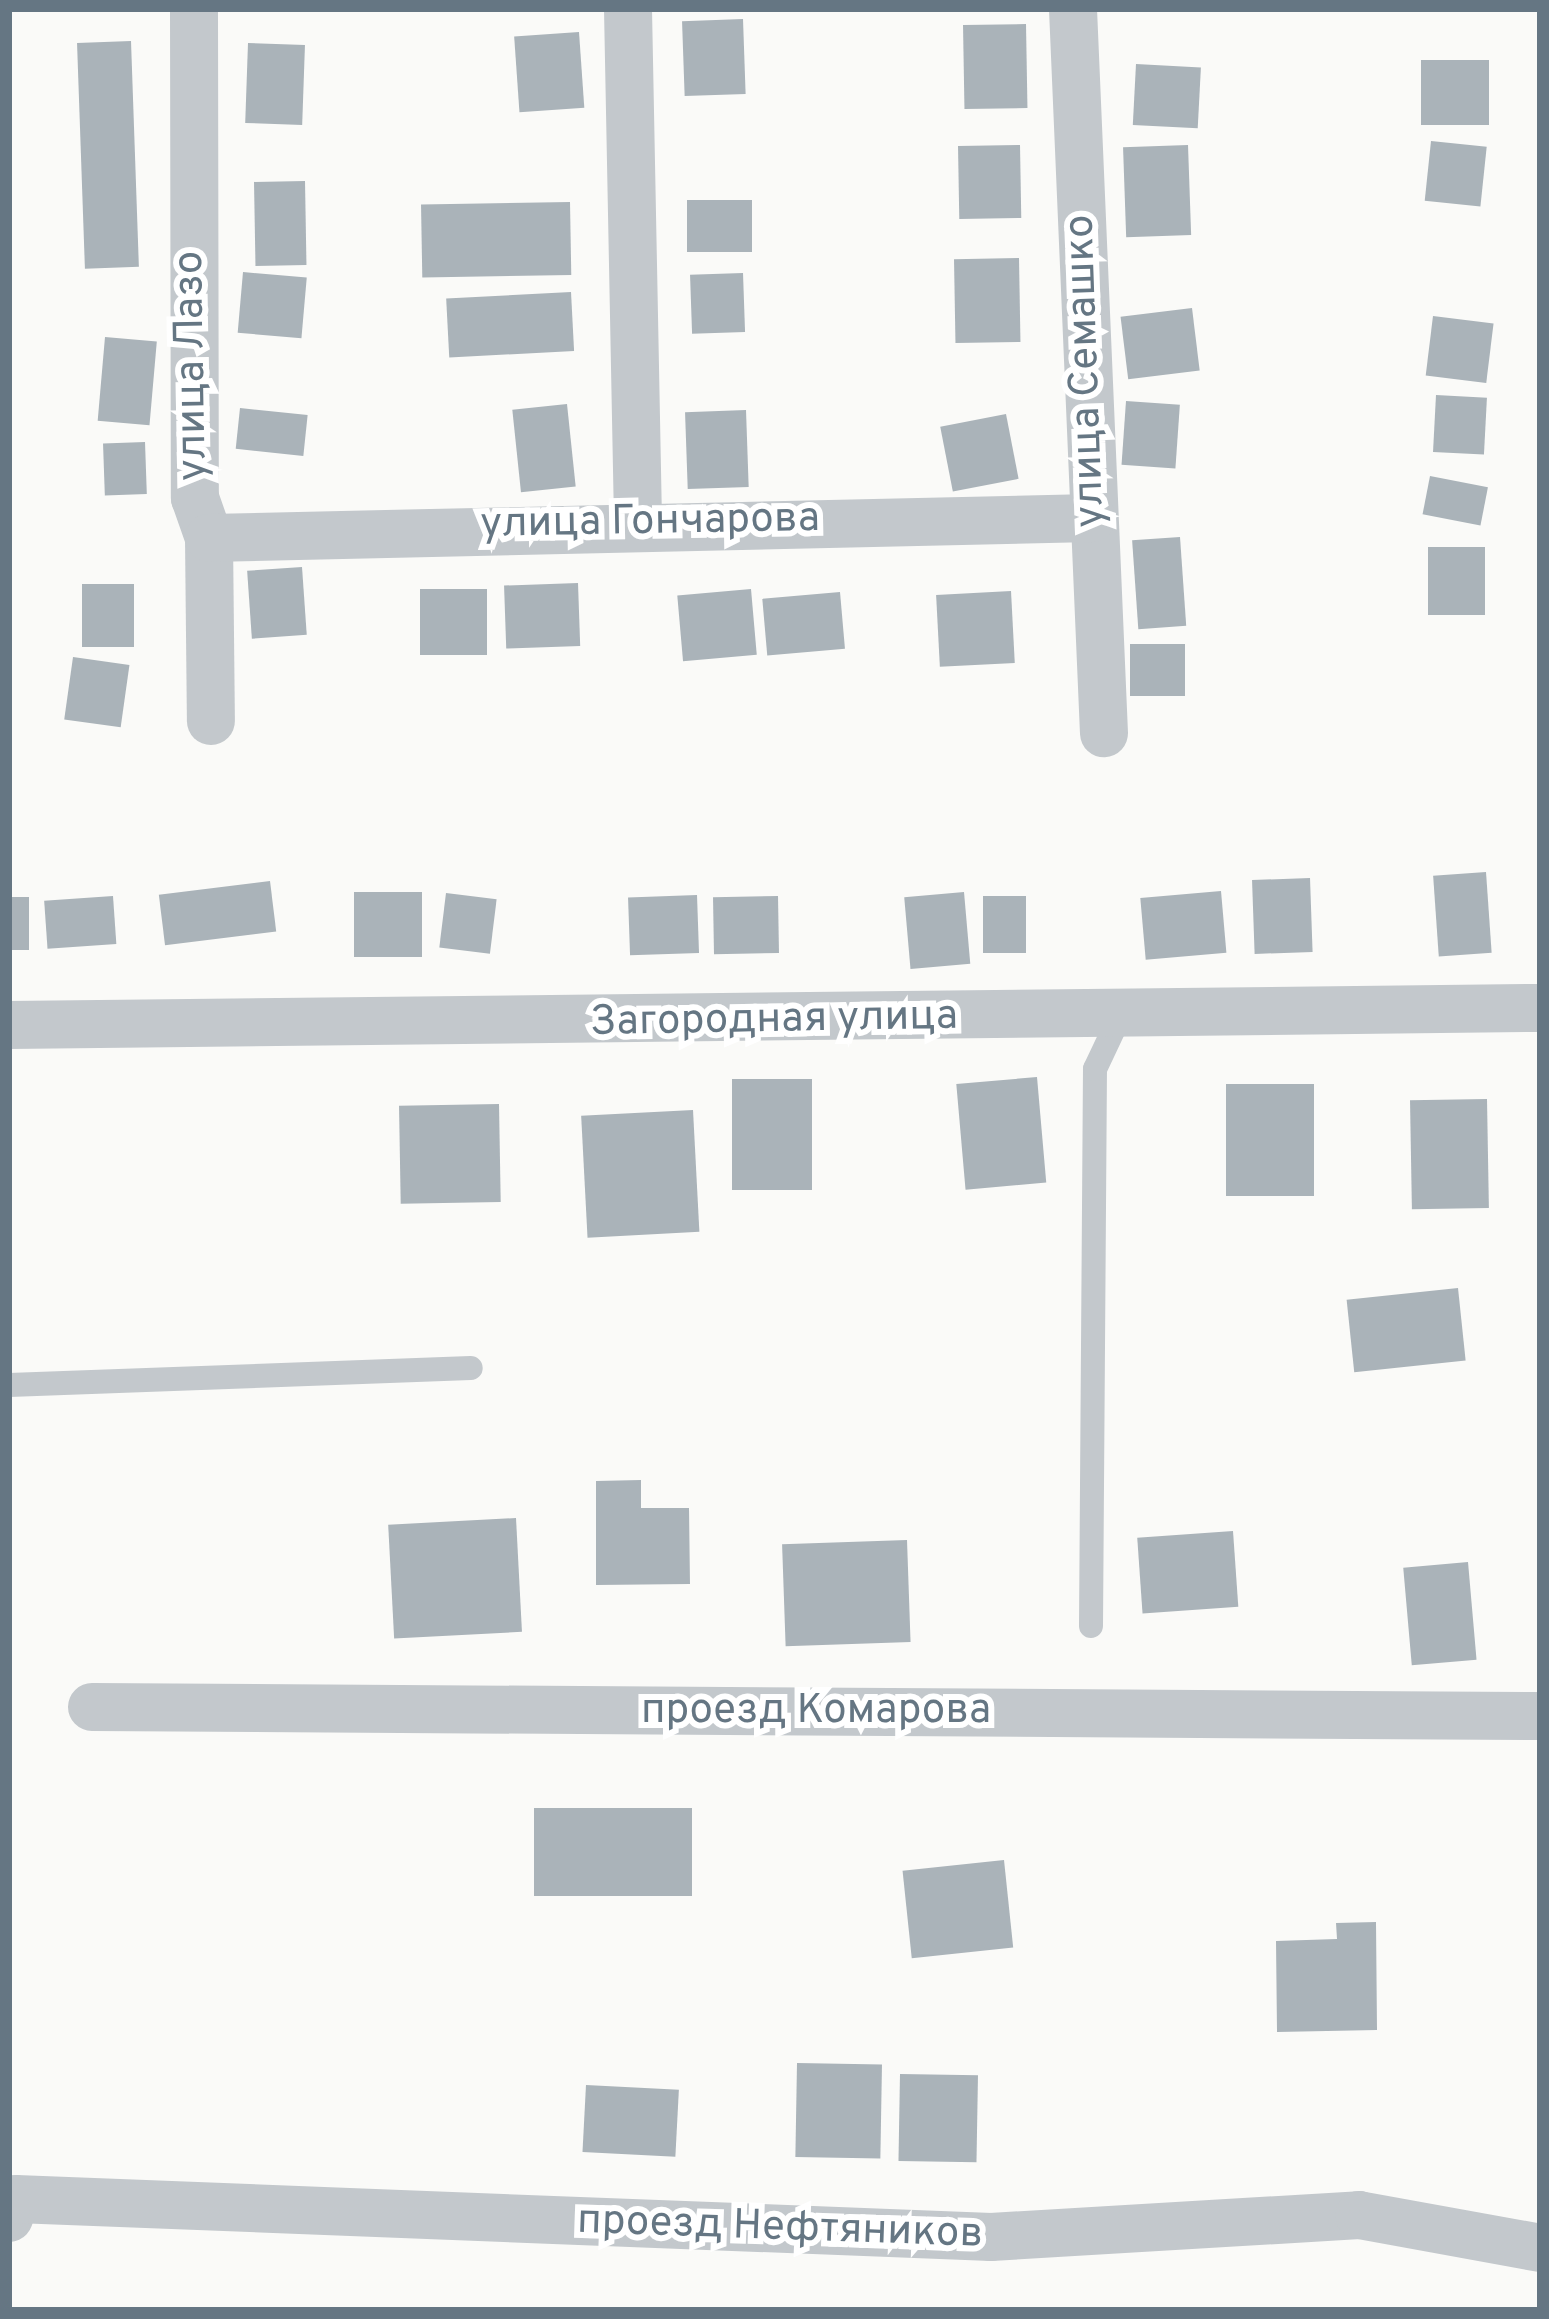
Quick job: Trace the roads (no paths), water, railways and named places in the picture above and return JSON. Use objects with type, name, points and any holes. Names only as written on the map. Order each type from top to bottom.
[{"type":"street","name":"улица Лазо","points":[[194,9],[195,498],[209,538],[211,721]]},
{"type":"street","points":[[628,9],[638,520]]},
{"type":"street","name":"улица Семашко","points":[[1073,9],[1104,733]]},
{"type":"street","name":"улица Гончарова","points":[[209,538],[638,520],[1092,518]]},
{"type":"street","name":"Загородная улица","points":[[9,1025],[1540,1008]]},
{"type":"street","name":"проезд Комарова","points":[[92,1708],[1540,1716]]},
{"type":"street","name":"проезд Нефтяников","points":[[13,2208],[991,2237],[1359,2216],[1540,2248]]},
{"type":"lane","points":[[1091,1626],[1095,1069],[1120,1016]]},
{"type":"lane","points":[[9,1385],[471,1368]]}]
